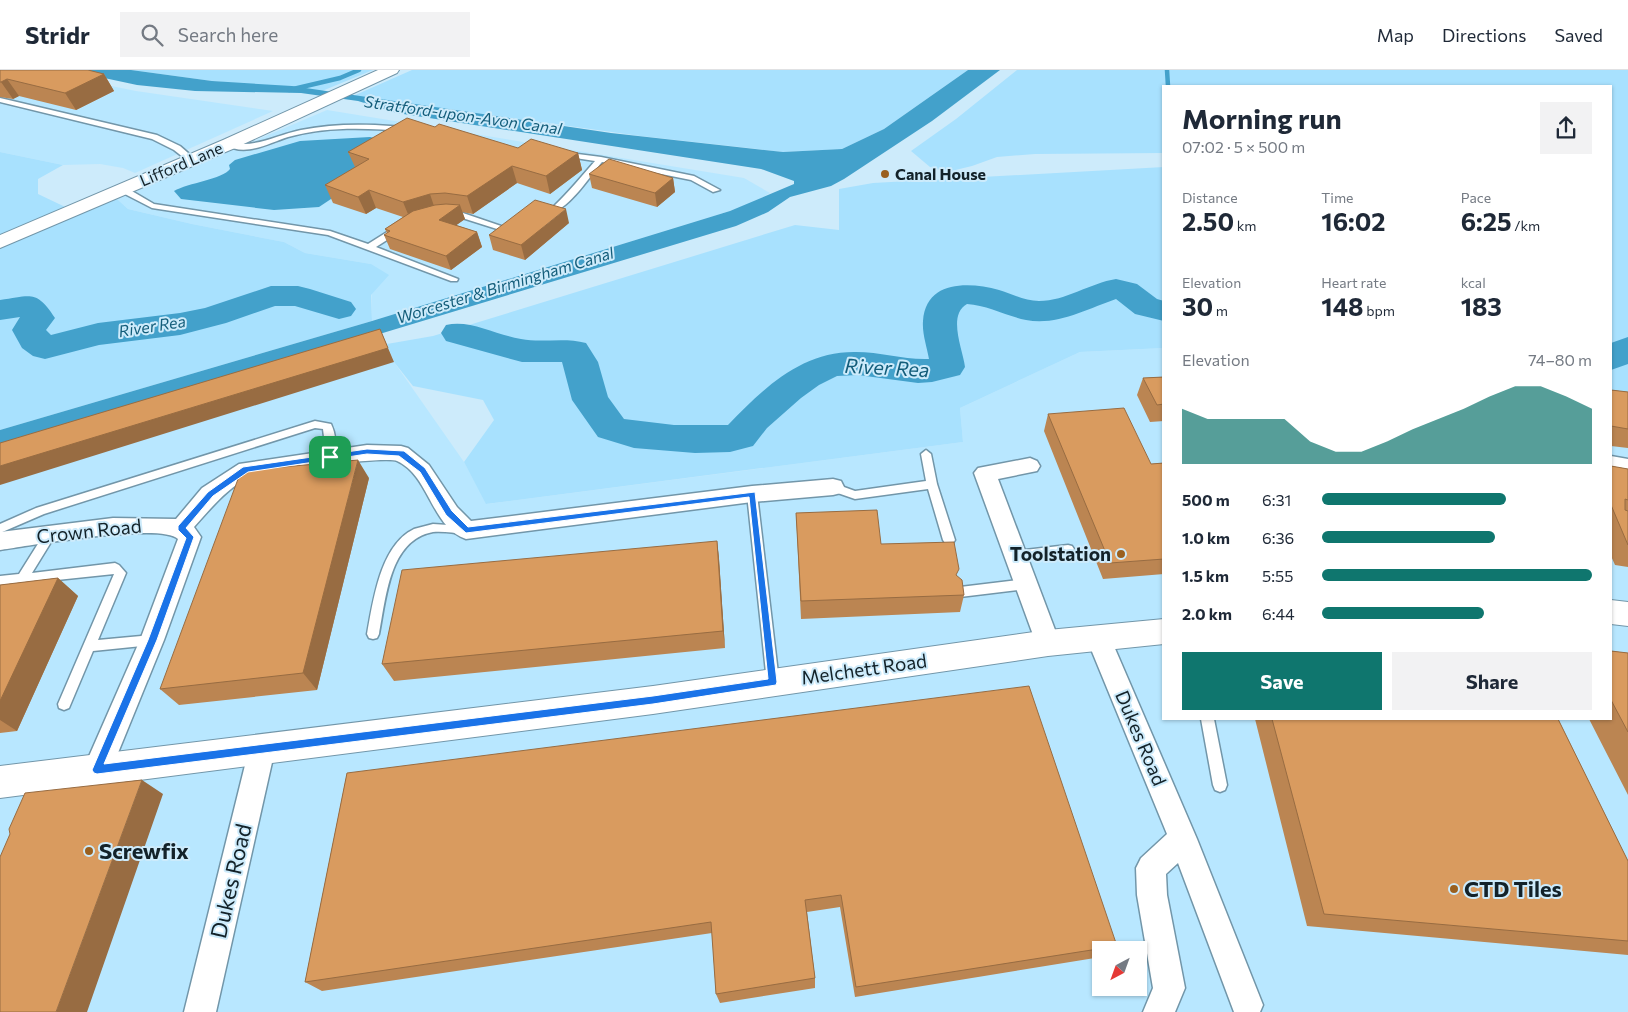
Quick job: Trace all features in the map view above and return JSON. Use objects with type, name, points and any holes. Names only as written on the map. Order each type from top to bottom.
[{"type":"street","name":"Lifford Lane","points":[[0,242],[229,144],[391,70]]},
{"type":"street","points":[[97,770],[152,640],[190,537],[181,528],[210,494],[246,469],[367,452],[401,453],[422,470],[449,513],[466,530],[752,494],[833,487]]},
{"type":"street","points":[[1612,464],[1628,467]]},
{"type":"street","points":[[1030,466],[985,473],[1048,643]]},
{"type":"street","name":"Crown Road","points":[[0,541],[129,524],[181,528]]},
{"type":"street","points":[[1612,612],[1628,614]]},
{"type":"street","name":"Melchett Road","points":[[0,782],[653,700],[1048,643],[1162,631]]},
{"type":"street","name":"Dukes Road","points":[[1098,638],[1183,839],[1248,1009]]},
{"type":"street","name":"Dukes Road","points":[[200,1012],[262,749]]},
{"type":"street","points":[[1159,1012],[1169,988],[1152,895],[1151,868],[1183,839]]},
{"type":"lane","points":[[0,100],[154,137],[177,148],[191,159]]},
{"type":"lane","points":[[229,144],[239,149],[247,148],[285,135],[321,128],[365,126],[416,130]]},
{"type":"lane","points":[[560,153],[694,178],[716,190]]},
{"type":"lane","points":[[557,208],[576,190],[578,185],[602,160]]},
{"type":"lane","points":[[122,189],[152,206],[330,233],[454,279]]},
{"type":"lane","points":[[442,214],[457,214],[500,226]]},
{"type":"lane","points":[[370,247],[410,224]]},
{"type":"lane","points":[[0,529],[40,511],[315,424],[327,426],[330,433],[330,457]]},
{"type":"lane","points":[[926,454],[932,484],[949,540]]},
{"type":"lane","points":[[833,487],[855,495],[932,484]]},
{"type":"lane","points":[[752,494],[773,682]]},
{"type":"lane","points":[[373,634],[387,566],[402,543],[416,534],[433,528],[466,530]]},
{"type":"lane","points":[[23,578],[50,534]]},
{"type":"lane","points":[[1016,555],[1068,549]]},
{"type":"lane","points":[[0,581],[116,568],[120,573],[64,704]]},
{"type":"lane","points":[[960,592],[1026,584]]},
{"type":"lane","points":[[89,646],[152,640]]},
{"type":"lane","points":[[1208,720],[1220,785]]},
{"type":"shaded area","points":[[0,70],[42,72],[136,91],[273,111],[135,173],[123,168],[100,164],[63,165],[0,152]]},
{"type":"shaded area","points":[[131,70],[373,70],[322,91],[212,81]]},
{"type":"shaded area","points":[[412,70],[968,70],[884,129],[842,149],[783,152],[640,136],[353,96]]},
{"type":"shaded area","points":[[1017,70],[1628,70],[1628,397],[1612,394],[1612,85],[1162,85],[1162,153],[1035,154],[997,157],[947,172],[930,167],[911,151],[956,119]]},
{"type":"shaded area","points":[[327,110],[744,178],[770,193],[754,202],[730,211],[372,321],[371,264],[305,253],[284,242],[128,209],[117,199]]},
{"type":"shaded area","points":[[0,152],[63,165],[38,179],[38,194],[80,214],[117,199],[128,209],[284,242],[305,253],[371,264],[389,275],[371,295],[372,321],[0,430]]},
{"type":"shaded area","points":[[1162,167],[1162,348],[1080,352],[960,408],[963,442],[486,504],[464,462],[494,420],[483,400],[413,386],[394,362],[387,344],[433,336],[795,225],[839,230],[839,189],[873,183]]},
{"type":"shaded area","points":[[387,344],[394,362],[464,462],[487,504],[963,442],[960,408],[1080,352],[1162,348],[1162,720],[1612,720],[1612,394],[1628,397],[1628,1012],[0,1012],[0,461]]},
{"type":"water","points":[[67,70],[131,70],[212,81],[292,86],[611,133],[783,152],[842,149],[884,129],[968,70],[1000,70],[932,121],[844,179],[831,186],[790,197],[768,212],[736,226],[0,449],[0,430],[372,321],[730,211],[794,184],[794,181],[761,169],[397,113],[358,101],[301,93],[195,91],[137,85]]},
{"type":"water","points":[[370,137],[379,139],[364,177],[319,207],[274,210],[181,199],[174,191],[220,176],[230,169],[229,165],[235,160],[300,141]]},
{"type":"building","points":[[0,70],[88,70],[104,74],[65,93],[7,79],[0,82]]},
{"type":"building","points":[[407,118],[435,127],[439,124],[518,148],[531,139],[578,153],[546,176],[512,166],[467,196],[445,193],[430,194],[403,202],[369,190],[358,197],[325,185],[369,159],[348,152]]},
{"type":"building","points":[[609,159],[673,178],[655,193],[589,174]]},
{"type":"building","points":[[535,200],[566,209],[521,245],[489,235]]},
{"type":"building","points":[[446,204],[460,205],[439,220],[477,232],[446,256],[384,235],[390,231],[385,229],[413,211]]},
{"type":"building","points":[[380,329],[388,348],[0,466],[0,443]]},
{"type":"building","points":[[1162,377],[1162,404],[1157,405],[1143,378]]},
{"type":"building","points":[[1612,390],[1628,392],[1628,429],[1612,426]]},
{"type":"building","points":[[1124,408],[1151,464],[1162,463],[1162,559],[1110,563],[1048,414]]},
{"type":"building","points":[[358,460],[303,673],[160,689],[241,471]]},
{"type":"building","points":[[1612,466],[1628,469],[1628,500],[1625,499],[1625,510],[1628,511],[1628,545],[1612,507]]},
{"type":"building","points":[[877,510],[881,544],[954,542],[959,569],[956,575],[962,580],[964,595],[801,601],[796,513]]},
{"type":"building","points":[[717,541],[723,631],[382,664],[402,570]]},
{"type":"building","points":[[58,578],[0,701],[0,585]]},
{"type":"building","points":[[1612,651],[1628,653],[1628,732],[1612,702]]},
{"type":"building","points":[[1029,686],[1115,941],[1092,941],[1092,950],[856,987],[841,895],[805,900],[815,978],[716,994],[711,922],[305,982],[347,773]]},
{"type":"building","points":[[1272,720],[1558,720],[1628,861],[1628,941],[1324,914]]},
{"type":"building","points":[[142,780],[56,1012],[0,1012],[0,857],[10,834],[9,829],[25,793]]},
{"type":"waterway","points":[[289,90],[340,78],[359,70]]},
{"type":"waterway","points":[[1167,70],[1168,85]]},
{"type":"waterway","name":"River Rea","points":[[458,333],[522,351],[574,351],[582,367],[591,400],[611,428],[653,437],[714,439],[739,436],[754,419],[788,389],[806,376],[827,367],[858,363],[918,371],[932,371],[947,367],[940,323],[941,315],[951,299],[958,295],[978,295],[1028,310],[1047,311],[1116,289],[1126,291],[1147,307],[1162,311]]},
{"type":"waterway","name":"River Rea","points":[[0,310],[29,306],[38,318],[29,330],[34,340],[45,348],[98,334],[180,324],[214,316],[271,296],[298,296],[339,309]]},
{"type":"waterway","name":"River Rea","points":[[1612,358],[1628,348]]},
{"type":"place","name":"Canal House","points":[[885,174]]},
{"type":"place","name":"Toolstation","points":[[1121,554]]},
{"type":"place","name":"Screwfix","points":[[89,851]]},
{"type":"place","name":"CTD Tiles","points":[[1454,889]]},
{"type":"route","points":[[367,452],[401,453],[422,470],[449,513],[466,530],[752,494],[773,682],[653,700],[97,770],[152,640],[190,537],[181,528],[210,494],[246,469],[330,457],[367,452]]},
{"type":"water label","name":"Stratford-upon-Avon Canal","points":[[463,115]]},
{"type":"water label","name":"Worcester & Birmingham Canal","points":[[505,285]]}]
